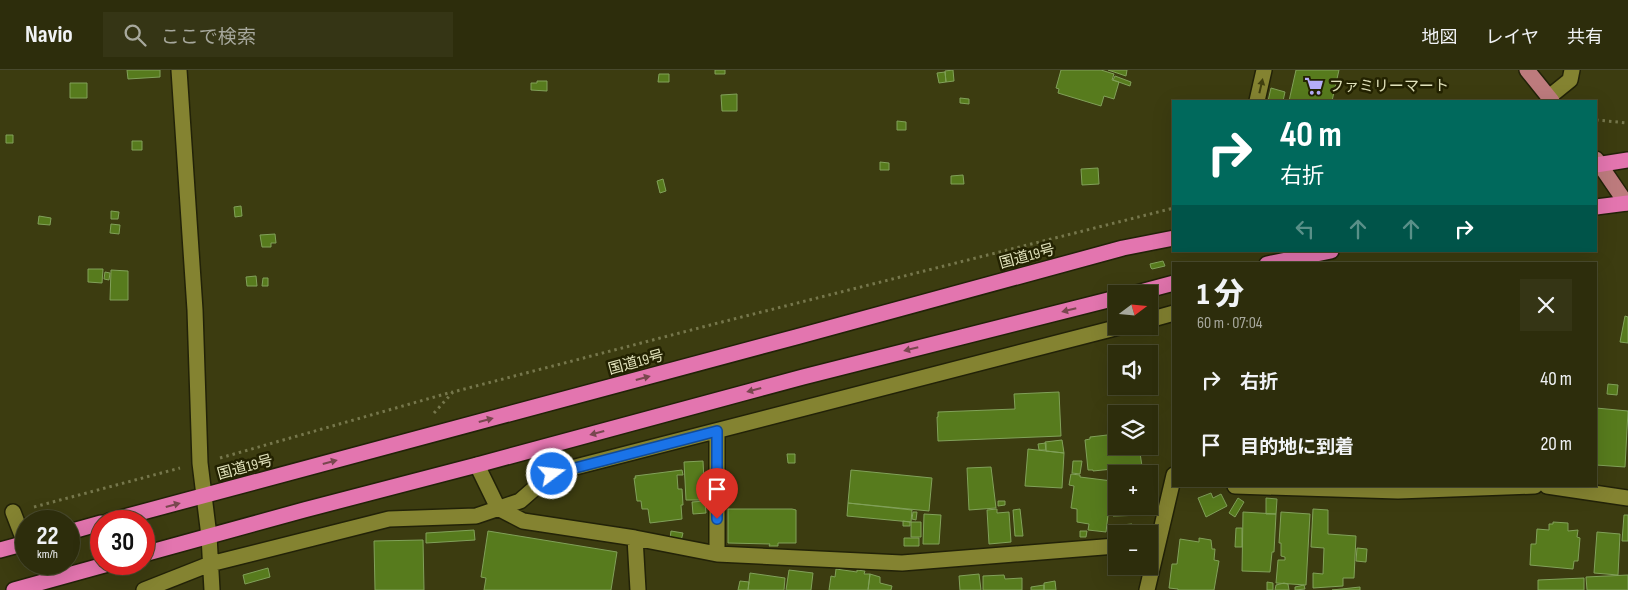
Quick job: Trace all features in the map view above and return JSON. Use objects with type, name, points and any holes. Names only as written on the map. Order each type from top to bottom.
[{"type":"highway","points":[[1598,162],[1628,160]]},
{"type":"highway","points":[[1597,207],[1627,204]]},
{"type":"highway","name":"国道19号","points":[[151,510],[1123,248],[1172,238]]},
{"type":"highway","points":[[1277,262],[1326,252]]},
{"type":"highway","points":[[1158,288],[1172,284]]},
{"type":"highway","points":[[155,551],[802,377],[1108,300]]},
{"type":"highway","points":[[0,550],[15,546]]},
{"type":"highway","points":[[14,590],[90,569]]},
{"type":"main road","points":[[1528,70],[1550,99]]},
{"type":"main road","points":[[1598,162],[1627,204]]},
{"type":"street","points":[[178,70],[195,310],[200,463],[209,536],[212,590]]},
{"type":"street","points":[[1257,100],[1264,70]]},
{"type":"street","points":[[1550,99],[1570,80],[1572,70]]},
{"type":"street","points":[[1158,317],[1172,314]]},
{"type":"street","points":[[144,590],[210,564],[389,519],[476,516],[520,501],[552,474],[1108,330]]},
{"type":"street","points":[[717,431],[717,554]]},
{"type":"street","points":[[477,465],[498,508],[523,521],[635,538],[717,554],[902,563],[1108,547]]},
{"type":"street","points":[[1158,528],[1172,484]]},
{"type":"street","points":[[1261,487],[1398,492],[1512,487]]},
{"type":"street","points":[[1554,487],[1628,498]]},
{"type":"street","points":[[13,512],[15,517]]},
{"type":"street","points":[[635,538],[638,590]]},
{"type":"street","points":[[1147,590],[1149,575]]},
{"type":"path","points":[[1597,120],[1628,122]]},
{"type":"path","points":[[13,512],[200,463],[452,392],[718,322],[1172,208]]},
{"type":"path","points":[[420,437],[435,410],[452,392]]},
{"type":"building","points":[[127,70],[160,70],[160,77],[128,79]]},
{"type":"building","points":[[715,70],[725,70],[725,74],[715,74]]},
{"type":"building","points":[[953,70],[954,81],[946,82],[945,71]]},
{"type":"building","points":[[1061,70],[1101,70],[1114,74],[1112,80],[1119,82],[1114,99],[1104,96],[1101,106],[1058,93],[1059,89],[1056,88]]},
{"type":"building","points":[[1108,70],[1127,70],[1126,76]]},
{"type":"building","name":"ファミリーマート","points":[[1296,70],[1339,70],[1332,100],[1289,100]]},
{"type":"building","points":[[945,72],[946,82],[939,83],[937,73]]},
{"type":"building","points":[[659,74],[669,74],[669,82],[658,82]]},
{"type":"building","points":[[1115,76],[1131,82],[1130,86],[1113,80]]},
{"type":"building","points":[[537,81],[547,81],[547,91],[531,90],[531,83],[537,83]]},
{"type":"building","points":[[70,83],[87,83],[87,98],[70,98]]},
{"type":"building","points":[[1271,88],[1285,92],[1283,100],[1268,100]]},
{"type":"building","points":[[737,94],[737,111],[722,111],[721,95]]},
{"type":"building","points":[[960,98],[969,99],[969,104],[960,103]]},
{"type":"building","points":[[897,121],[906,122],[906,130],[897,130]]},
{"type":"building","points":[[6,135],[13,135],[13,143],[6,143]]},
{"type":"building","points":[[132,141],[142,141],[142,150],[132,150]]},
{"type":"building","points":[[880,162],[889,163],[889,170],[880,170]]},
{"type":"building","points":[[1098,168],[1099,184],[1082,185],[1081,169]]},
{"type":"building","points":[[963,175],[964,184],[951,184],[951,176]]},
{"type":"building","points":[[663,179],[666,191],[660,193],[657,181]]},
{"type":"building","points":[[241,206],[242,216],[235,217],[234,207]]},
{"type":"building","points":[[111,211],[119,212],[118,219],[111,219]]},
{"type":"building","points":[[39,216],[51,218],[50,225],[38,224]]},
{"type":"building","points":[[111,224],[120,225],[119,234],[110,233]]},
{"type":"building","points":[[275,234],[276,243],[271,243],[271,247],[262,247],[260,235]]},
{"type":"building","points":[[1163,261],[1165,266],[1151,268],[1150,264]]},
{"type":"building","points":[[88,269],[103,269],[102,283],[88,282]]},
{"type":"building","points":[[111,270],[128,271],[128,300],[110,300]]},
{"type":"building","points":[[105,272],[110,273],[109,280],[104,279]]},
{"type":"building","points":[[256,276],[257,286],[247,286],[246,277]]},
{"type":"building","points":[[263,278],[268,278],[268,286],[262,286]]},
{"type":"building","points":[[1625,316],[1628,317],[1628,343],[1620,342]]},
{"type":"building","points":[[1608,384],[1618,385],[1617,395],[1607,394]]},
{"type":"building","points":[[1059,392],[1061,436],[938,441],[938,412],[1015,409],[1014,394]]},
{"type":"building","points":[[1597,408],[1628,411],[1625,467],[1597,465]]},
{"type":"building","points":[[1108,435],[1108,455],[1140,455],[1142,465],[1108,465],[1108,469],[1088,470],[1085,440],[1090,439],[1090,437]]},
{"type":"building","points":[[1062,440],[1064,453],[1046,451],[1045,442]]},
{"type":"building","points":[[1046,443],[1046,450],[1039,450],[1038,444]]},
{"type":"building","points":[[1028,449],[1064,453],[1062,488],[1025,486]]},
{"type":"building","points":[[787,454],[795,454],[795,463],[788,463]]},
{"type":"building","points":[[703,461],[705,500],[686,500],[684,462]]},
{"type":"building","points":[[1073,461],[1082,461],[1080,474],[1072,473]]},
{"type":"building","points":[[991,467],[996,508],[969,510],[967,468]]},
{"type":"building","points":[[682,470],[683,475],[677,475],[678,489],[682,489],[682,519],[650,523],[648,509],[642,509],[641,501],[637,501],[635,476]]},
{"type":"building","points":[[851,470],[932,478],[929,511],[848,503]]},
{"type":"building","points":[[1071,474],[1108,480],[1106,532],[1088,530],[1089,524],[1077,522],[1077,509],[1071,508],[1074,486],[1069,485]]},
{"type":"building","points":[[1211,493],[1213,498],[1221,494],[1227,506],[1206,517],[1198,498]]},
{"type":"building","points":[[1238,498],[1244,502],[1235,517],[1229,513]]},
{"type":"building","points":[[1266,498],[1277,499],[1276,514],[1266,514]]},
{"type":"building","points":[[705,501],[706,513],[693,514],[692,502]]},
{"type":"building","points":[[998,501],[1005,501],[1005,505],[998,506]]},
{"type":"building","points":[[848,503],[912,510],[911,522],[847,516]]},
{"type":"building","points":[[728,509],[796,510],[796,543],[778,543],[778,546],[769,546],[770,544],[728,543]]},
{"type":"building","points":[[997,509],[997,513],[1009,512],[1011,542],[989,544],[987,510]]},
{"type":"building","points":[[1020,509],[1023,536],[1015,536],[1013,510]]},
{"type":"building","points":[[1313,509],[1328,510],[1328,534],[1356,536],[1354,578],[1343,578],[1343,586],[1313,588],[1313,573],[1323,574],[1324,548],[1311,547]]},
{"type":"building","points":[[913,512],[917,512],[916,520],[912,519]]},
{"type":"building","points":[[1243,512],[1276,514],[1274,552],[1272,552],[1270,572],[1242,571]]},
{"type":"building","points":[[1281,512],[1310,514],[1306,585],[1276,583],[1278,560],[1285,560],[1285,557],[1281,556],[1281,543],[1279,543]]},
{"type":"building","points":[[924,514],[941,515],[939,544],[923,544]]},
{"type":"building","points":[[1113,515],[1146,515],[1113,516]]},
{"type":"building","points":[[1624,515],[1628,515],[1628,541],[1622,541]]},
{"type":"building","points":[[903,521],[910,522],[910,526],[903,526]]},
{"type":"building","points":[[911,522],[921,522],[921,537],[911,537]]},
{"type":"building","points":[[1553,522],[1568,523],[1568,531],[1578,530],[1577,537],[1580,538],[1578,561],[1574,561],[1573,569],[1530,565],[1531,544],[1536,544],[1537,529],[1549,530],[1549,524],[1553,524]]},
{"type":"building","points":[[1236,528],[1242,528],[1242,547],[1235,547]]},
{"type":"building","points":[[474,530],[475,540],[426,543],[426,533]]},
{"type":"building","points":[[488,531],[617,552],[611,590],[484,590],[486,578],[481,577]]},
{"type":"building","points":[[671,531],[683,533],[681,541],[670,539]]},
{"type":"building","points":[[1080,531],[1087,531],[1086,537],[1080,537]]},
{"type":"building","points":[[1597,532],[1620,534],[1618,575],[1594,573]]},
{"type":"building","points":[[904,538],[919,538],[919,546],[904,546]]},
{"type":"building","points":[[1199,538],[1211,540],[1212,549],[1215,549],[1214,560],[1219,561],[1214,590],[1178,590],[1169,588],[1172,564],[1177,564],[1180,539],[1199,542]]},
{"type":"building","points":[[423,540],[424,590],[375,590],[374,541]]},
{"type":"building","points":[[1357,548],[1367,549],[1366,562],[1356,561]]},
{"type":"building","points":[[268,568],[270,577],[245,584],[243,575]]},
{"type":"building","points":[[836,569],[857,572],[857,570],[865,571],[864,574],[870,574],[868,590],[829,590],[831,576],[835,577]]},
{"type":"building","points":[[789,570],[813,573],[811,590],[786,590]]},
{"type":"building","points":[[750,573],[785,578],[784,590],[748,590]]},
{"type":"building","points":[[870,574],[880,577],[880,583],[892,586],[891,590],[868,590]]},
{"type":"building","points":[[979,574],[981,590],[960,590],[959,576]]},
{"type":"building","points":[[1004,575],[1005,579],[1022,578],[1022,590],[983,590],[983,576]]},
{"type":"building","points":[[1628,575],[1628,590],[1587,590],[1586,577]]},
{"type":"building","points":[[1584,578],[1584,590],[1538,590],[1538,580]]},
{"type":"building","points":[[740,581],[749,582],[748,590],[738,590]]},
{"type":"building","points":[[1055,581],[1056,590],[1044,590],[1044,583]]},
{"type":"building","points":[[1267,582],[1273,583],[1273,590],[1267,590]]},
{"type":"building","points":[[1288,584],[1289,590],[1275,590],[1276,585]]},
{"type":"building","points":[[1044,585],[1044,590],[1031,590],[1031,587]]},
{"type":"building","points":[[1304,585],[1305,589],[1295,590],[1295,587]]},
{"type":"building","points":[[1360,587],[1360,590],[1332,590]]},
{"type":"place","name":"ファミリーマート","points":[[1314,86]]},
{"type":"route","points":[[552,474],[717,431],[717,519]]}]
